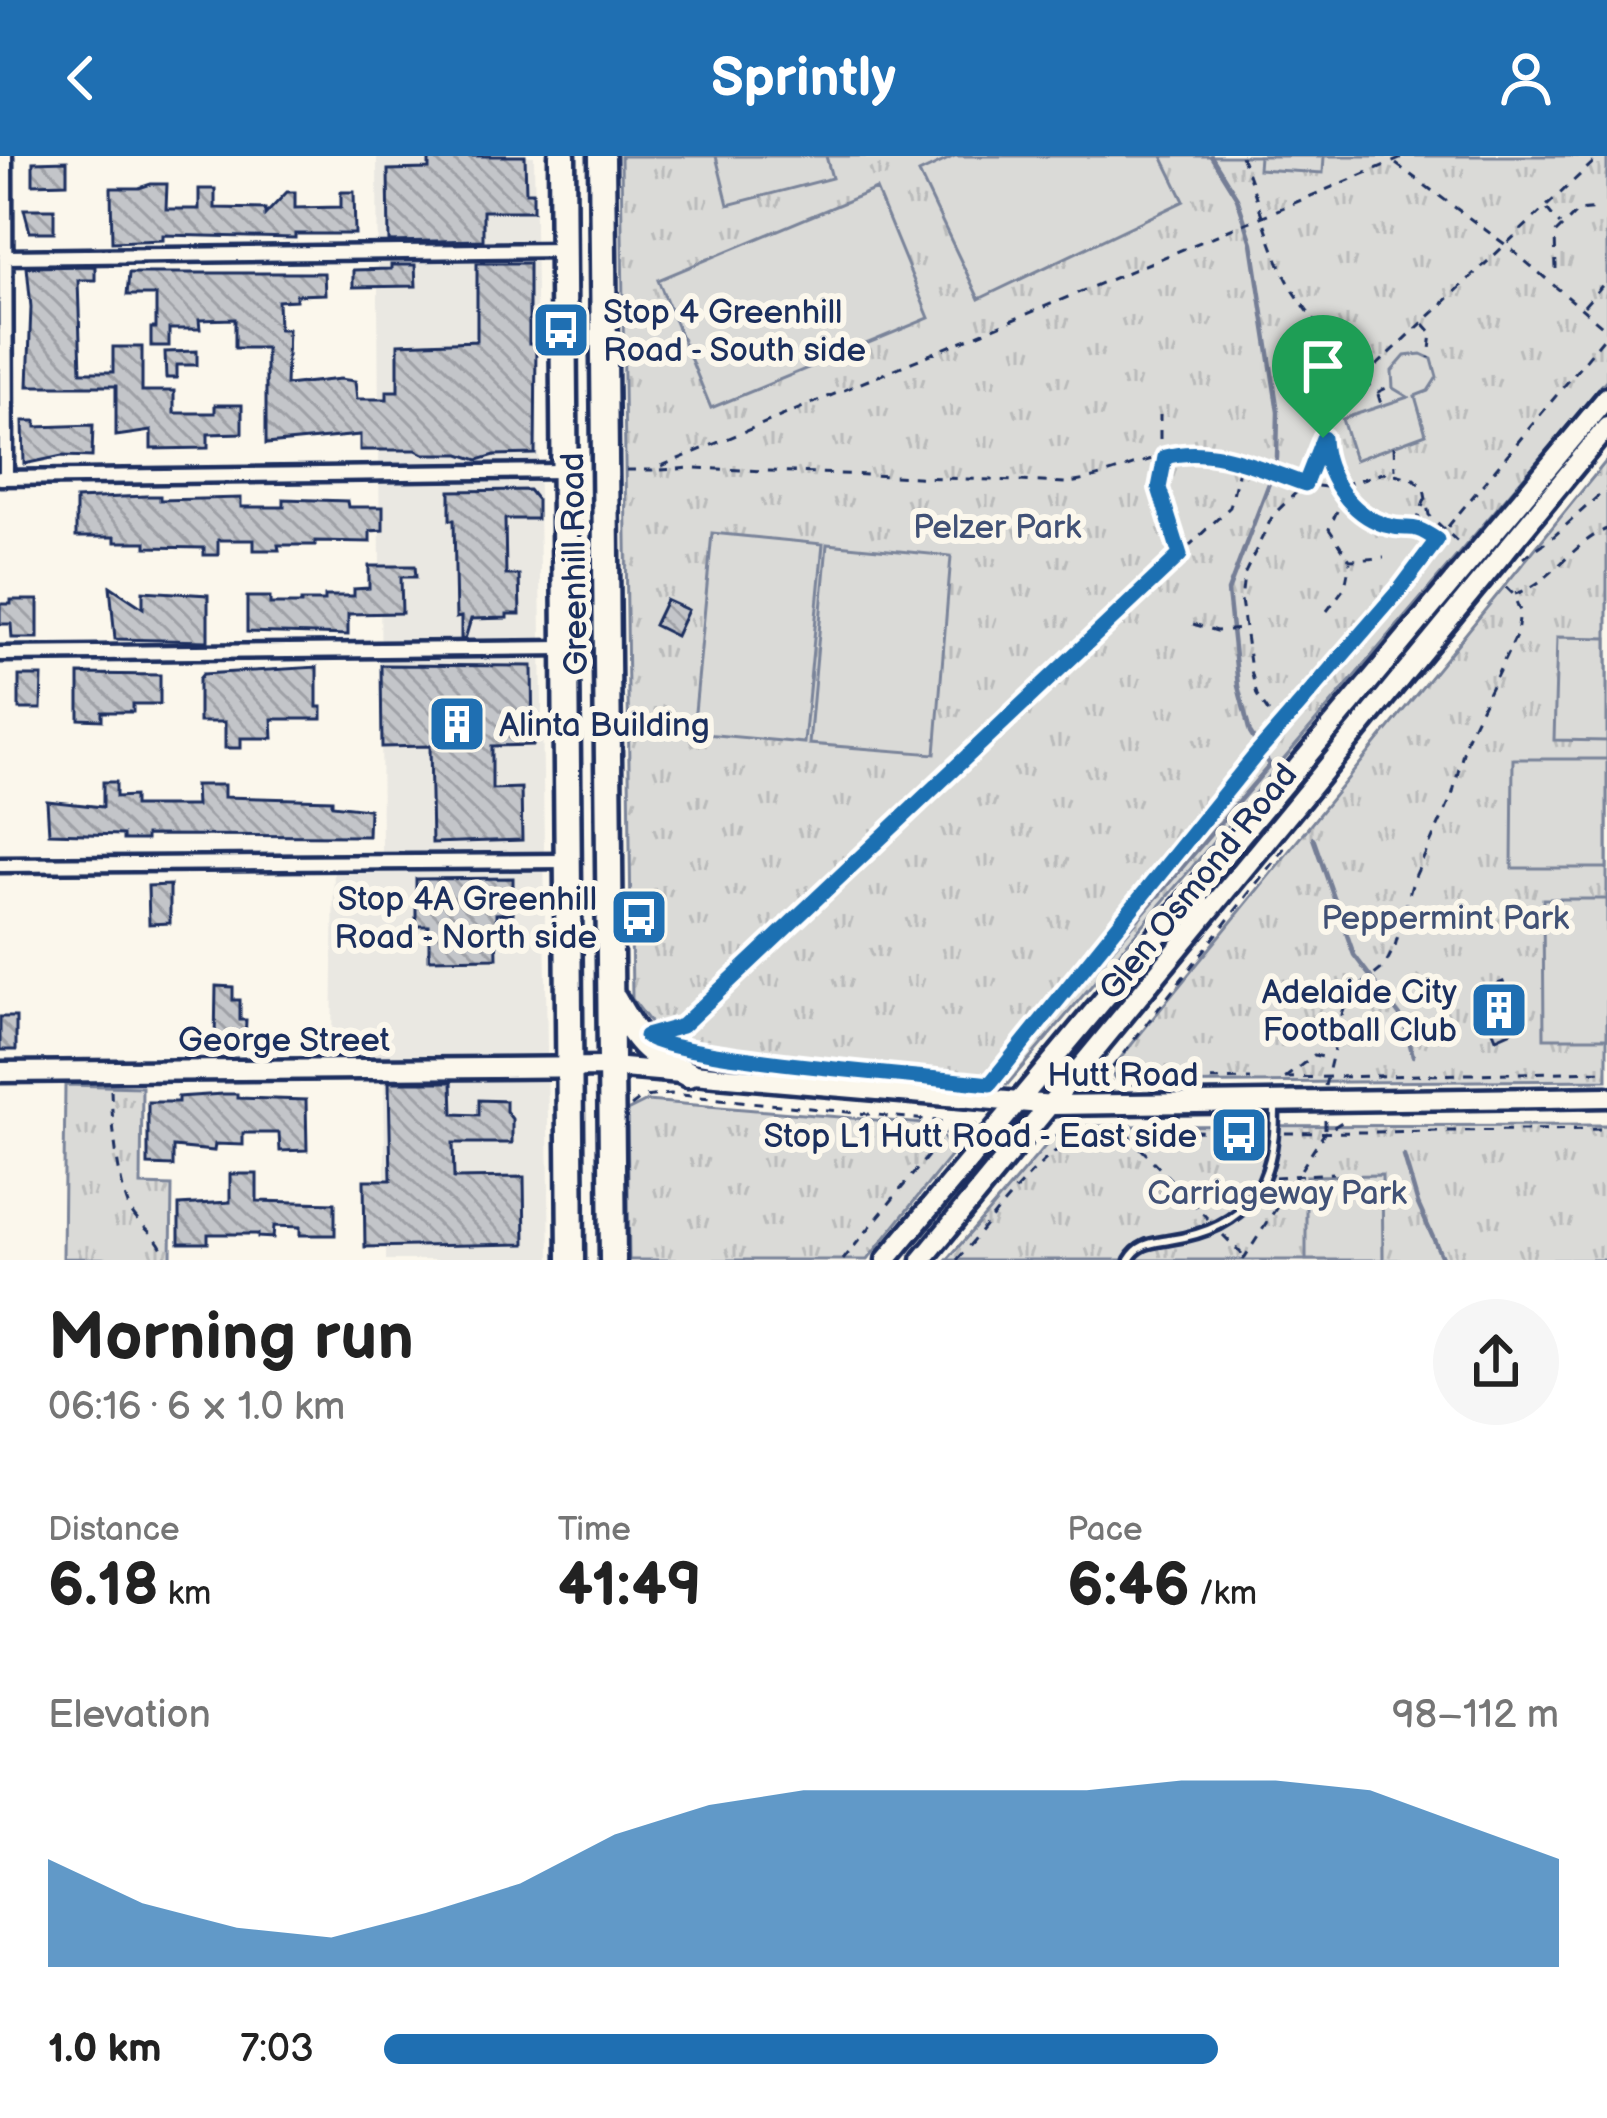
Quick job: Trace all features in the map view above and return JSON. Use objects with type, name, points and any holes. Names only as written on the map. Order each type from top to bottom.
[{"type":"highway","name":"Greenhill Road","points":[[562,156],[571,1260]]},
{"type":"highway","name":"Greenhill Road","points":[[602,156],[613,1260]]},
{"type":"highway","points":[[563,311],[573,320],[587,321],[603,290]]},
{"type":"highway","points":[[564,379],[586,355],[604,360]]},
{"type":"highway","points":[[565,600],[586,608],[607,598]]},
{"type":"highway","points":[[567,947],[588,950],[609,940]]},
{"type":"highway","points":[[610,992],[633,1035],[650,1054],[688,1074]]},
{"type":"main road","name":"Glen Osmond Road","points":[[886,1260],[1607,397]]},
{"type":"main road","name":"Glen Osmond Road","points":[[922,1260],[1607,427]]},
{"type":"main road","points":[[1344,713],[1361,727]]},
{"type":"main road","name":"Hutt Road","points":[[568,1067],[1053,1106],[1607,1097]]},
{"type":"main road","name":"George Street","points":[[0,1072],[568,1067]]},
{"type":"street","points":[[5,156],[3,478],[564,471]]},
{"type":"street","points":[[5,256],[562,250]]},
{"type":"street","points":[[0,654],[566,648]]},
{"type":"street","points":[[0,865],[567,861]]},
{"type":"lane","points":[[1129,1260],[1144,1244],[1216,1227],[1256,1197],[1266,1178],[1275,1103]]},
{"type":"path","points":[[1241,156],[1285,276],[1316,321],[1334,362],[1323,438],[1325,460],[1338,486],[1368,518],[1397,527],[1415,525],[1437,540]]},
{"type":"path","points":[[652,470],[1407,156]]},
{"type":"path","points":[[1323,416],[1600,156]]},
{"type":"path","points":[[1012,1082],[990,1084],[1607,332],[1506,245],[1393,162]]},
{"type":"path","points":[[1546,208],[1561,226]]},
{"type":"path","points":[[1556,269],[1553,240],[1561,226],[1579,211],[1600,209]]},
{"type":"path","points":[[1582,308],[1607,280]]},
{"type":"path","points":[[1424,322],[1432,333],[1429,358]]},
{"type":"path","points":[[1361,380],[1378,392],[1382,408]]},
{"type":"path","points":[[1378,392],[1393,385]]},
{"type":"path","points":[[1160,415],[1159,488],[1180,555]]},
{"type":"path","points":[[1280,727],[1257,695],[1244,629],[1244,575],[1274,515],[1305,484],[1323,438]]},
{"type":"path","points":[[1394,446],[1394,472]]},
{"type":"path","points":[[623,470],[693,468],[1067,483],[1197,453],[1241,461],[1318,488],[1394,472],[1414,479],[1430,515],[1468,551]]},
{"type":"path","points":[[646,1036],[682,1026],[1230,507],[1241,461]]},
{"type":"path","points":[[1515,563],[1553,537],[1607,488]]},
{"type":"path","points":[[1415,525],[1423,513],[1425,495]]},
{"type":"path","points":[[1327,611],[1345,587],[1350,560],[1329,529],[1337,511]]},
{"type":"path","points":[[1513,595],[1537,587],[1574,548],[1607,529]]},
{"type":"path","points":[[1350,560],[1384,558]]},
{"type":"path","points":[[1325,1077],[1343,1011],[1358,988],[1384,968],[1413,881],[1452,796],[1467,737],[1517,634],[1520,611],[1496,576]]},
{"type":"path","points":[[1401,588],[1417,600]]},
{"type":"path","points":[[1193,624],[1217,631],[1244,629]]},
{"type":"path","points":[[669,1046],[921,1076]]},
{"type":"path","points":[[1329,1059],[1314,1055],[1286,1078],[1607,1071]]},
{"type":"path","points":[[110,1070],[112,1126],[130,1211],[161,1243],[165,1260]]},
{"type":"path","points":[[1101,1082],[1251,1079]]},
{"type":"path","points":[[633,1103],[643,1096],[671,1094],[978,1125]]},
{"type":"path","points":[[843,1260],[955,1123]]},
{"type":"path","points":[[957,1260],[1046,1159],[1072,1140],[1126,1133],[1607,1129]]},
{"type":"path","points":[[1126,1133],[1243,1258],[1325,1132]]},
{"type":"path","points":[[1266,1178],[1333,1173]]},
{"type":"shaded area","points":[[377,156],[534,156],[550,1260],[386,1260],[384,1063],[332,1062],[334,855],[382,855]]},
{"type":"green space","name":"Pelzer Park","points":[[621,156],[1607,156],[1607,379],[1007,1085],[668,1045],[632,999]]},
{"type":"green space","points":[[716,156],[826,156],[832,178],[728,205]]},
{"type":"green space","points":[[955,156],[1162,156],[1184,201],[979,299],[919,173]]},
{"type":"green space","points":[[1259,156],[1324,156],[1323,173],[1258,169]]},
{"type":"green space","points":[[876,189],[929,318],[711,408],[658,280]]},
{"type":"green space","points":[[1421,354],[1432,359],[1437,377],[1428,391],[1415,396],[1426,434],[1355,460],[1342,419],[1408,397],[1393,388],[1392,371],[1405,356]]},
{"type":"green space","name":"Peppermint Park","points":[[1607,460],[1607,1080],[1119,1084],[1110,1071]]},
{"type":"green space","points":[[712,533],[823,544],[804,743],[693,733]]},
{"type":"green space","points":[[827,544],[951,556],[935,754],[809,744]]},
{"type":"green space","points":[[1557,637],[1607,638],[1607,741],[1554,740]]},
{"type":"green space","points":[[1513,759],[1607,759],[1607,868],[1512,868]]},
{"type":"green space","points":[[1543,899],[1607,899],[1607,1038],[1544,1038]]},
{"type":"green space","points":[[65,1085],[142,1087],[141,1185],[172,1186],[171,1259],[63,1258]]},
{"type":"green space","points":[[647,1101],[936,1125],[953,1153],[867,1260],[629,1260],[627,1111]]},
{"type":"green space","name":"Carriageway Park","points":[[1607,1125],[1607,1260],[947,1260],[1054,1136],[1084,1126]]},
{"type":"green space","points":[[1382,1175],[1383,1260],[1306,1260],[1306,1176]]},
{"type":"building","points":[[429,156],[525,156],[526,192],[533,192],[533,211],[483,211],[483,240],[389,242],[388,170],[429,169]]},
{"type":"building","points":[[67,161],[67,183],[33,184],[33,162]]},
{"type":"building","points":[[167,184],[166,209],[199,209],[199,189],[215,189],[215,208],[265,209],[265,215],[287,192],[295,192],[295,208],[341,207],[341,192],[354,192],[355,234],[295,234],[295,238],[163,235],[163,240],[112,242],[111,188]]},
{"type":"building","points":[[24,209],[54,209],[54,232],[30,232]]},
{"type":"building","points":[[477,263],[529,263],[529,344],[536,344],[535,454],[478,460],[416,450],[360,450],[360,435],[266,444],[266,348],[235,348],[235,319],[199,320],[200,329],[169,329],[169,346],[151,346],[156,295],[127,295],[129,273],[324,273],[325,294],[278,301],[279,329],[288,329],[286,385],[355,381],[357,399],[387,399],[387,391],[398,391],[398,344],[477,341]]},
{"type":"building","points":[[391,265],[415,265],[416,286],[353,287],[353,270],[391,269]]},
{"type":"building","points":[[95,266],[95,280],[78,280],[81,372],[113,372],[113,347],[142,347],[142,391],[174,391],[174,413],[215,413],[215,405],[242,405],[242,433],[208,434],[208,448],[151,449],[151,431],[116,436],[116,386],[28,386],[31,307],[27,267]]},
{"type":"building","points":[[197,351],[197,365],[177,365],[177,378],[166,378],[165,352]]},
{"type":"building","points":[[23,421],[36,421],[36,427],[93,425],[92,457],[62,456],[24,464]]},
{"type":"building","points":[[529,490],[537,500],[537,519],[505,519],[506,575],[519,575],[520,614],[471,619],[461,639],[450,491]]},
{"type":"building","points":[[160,496],[160,500],[241,498],[241,507],[284,507],[284,499],[347,501],[348,507],[383,507],[383,530],[370,531],[370,542],[315,541],[315,545],[278,545],[279,550],[254,550],[254,540],[218,540],[218,555],[204,555],[204,548],[146,547],[146,542],[115,542],[115,537],[76,537],[76,499]]},
{"type":"building","points":[[369,566],[415,566],[416,577],[401,577],[402,613],[348,614],[348,635],[247,632],[247,597],[270,597],[270,604],[301,604],[325,601],[325,596],[354,596],[354,589],[369,588]]},
{"type":"building","points":[[110,586],[143,608],[143,591],[208,595],[208,641],[115,639]]},
{"type":"building","points":[[11,600],[38,600],[38,638],[12,638],[11,624],[0,624],[0,604],[11,604]]},
{"type":"building","points":[[666,600],[688,610],[676,636],[654,625]]},
{"type":"building","name":"Alinta Building","points":[[381,665],[532,666],[533,745],[492,746],[492,789],[521,788],[522,840],[432,843],[430,746],[382,747]]},
{"type":"building","points":[[317,667],[317,707],[322,707],[322,719],[272,719],[273,738],[241,738],[241,748],[225,748],[225,722],[199,722],[203,674]]},
{"type":"building","points":[[79,674],[160,675],[160,704],[133,704],[133,712],[102,712],[102,720],[79,719]]},
{"type":"building","points":[[19,676],[42,676],[41,709],[19,709]]},
{"type":"building","points":[[103,782],[116,782],[116,797],[134,796],[134,806],[196,806],[195,785],[224,785],[224,797],[332,800],[332,805],[369,809],[368,836],[146,835],[146,840],[123,840],[123,835],[49,833],[47,801],[103,807]]},
{"type":"building","points":[[513,878],[513,913],[496,914],[497,958],[429,959],[429,926],[416,926],[416,879]]},
{"type":"building","points":[[170,885],[170,923],[149,924],[148,886]]},
{"type":"building","name":"Adelaide City Football Club","points":[[1503,982],[1521,1027],[1496,1038],[1477,992]]},
{"type":"building","points":[[216,986],[233,987],[233,1000],[240,1000],[245,1042],[215,1042]]},
{"type":"building","points":[[0,1017],[16,1017],[16,1050],[0,1050]]},
{"type":"building","points":[[389,1082],[452,1082],[453,1114],[479,1115],[479,1100],[506,1101],[512,1143],[453,1143],[454,1178],[524,1177],[525,1244],[365,1247],[364,1180],[391,1180]]},
{"type":"building","points":[[237,1094],[237,1098],[306,1100],[307,1150],[280,1151],[279,1133],[243,1133],[243,1145],[215,1144],[214,1151],[173,1147],[173,1166],[148,1165],[148,1102]]},
{"type":"building","points":[[230,1174],[257,1174],[257,1201],[335,1203],[335,1235],[300,1235],[300,1227],[274,1226],[273,1238],[208,1234],[208,1243],[179,1243],[179,1205],[230,1202]]},
{"type":"waterway","points":[[1000,1079],[1270,765],[1250,733],[1238,686],[1228,591],[1277,458],[1278,412],[1252,243],[1237,198],[1211,156]]},
{"type":"waterway","points":[[1313,838],[1354,955],[1404,1021],[1413,1056]]},
{"type":"waterway","points":[[1404,1156],[1418,1204],[1443,1260]]},
{"type":"place","name":"Stop 4 Greenhill Road - South side","points":[[561,330]]},
{"type":"place","name":"Alinta Building","points":[[457,724]]},
{"type":"place","name":"Stop 4A Greenhill Road - North side","points":[[639,917]]},
{"type":"place","name":"Adelaide City Football Club","points":[[1499,1010]]},
{"type":"place","name":"Stop L1 Hutt Road - East side","points":[[1239,1135]]},
{"type":"route","points":[[1323,438],[1330,471],[1357,511],[1388,526],[1415,525],[1437,540],[1254,757],[990,1084],[717,1053],[669,1046],[646,1036],[682,1026],[1180,555],[1159,488],[1165,457],[1197,453],[1241,461],[1305,484],[1323,438]]}]
